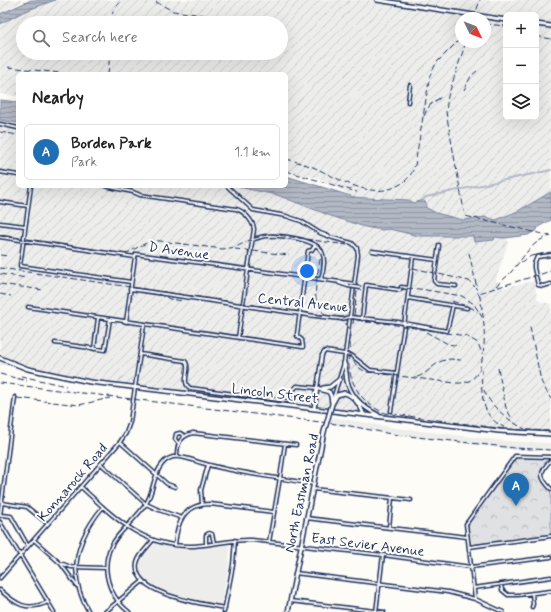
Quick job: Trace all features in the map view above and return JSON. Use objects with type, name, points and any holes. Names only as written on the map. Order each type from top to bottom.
[{"type":"main road","points":[[377,0],[503,20]]},
{"type":"main road","points":[[539,24],[551,26]]},
{"type":"main road","name":"Lincoln Street","points":[[0,358],[25,369],[90,382],[499,431],[551,434]]},
{"type":"main road","points":[[344,363],[348,383],[356,398],[367,409],[381,417]]},
{"type":"main road","points":[[318,389],[330,387],[340,379]]},
{"type":"main road","points":[[318,389],[329,392],[332,404]]},
{"type":"main road","points":[[314,409],[318,389]]},
{"type":"main road","points":[[332,404],[337,395],[345,392],[360,406],[364,415]]},
{"type":"main road","name":"North Eastman Road","points":[[288,612],[324,432],[332,404]]},
{"type":"main road","points":[[359,414],[360,406]]},
{"type":"street","points":[[408,102],[410,85]]},
{"type":"street","points":[[0,124],[16,128]]},
{"type":"street","points":[[0,172],[16,175]]},
{"type":"street","points":[[31,188],[20,266],[131,282]]},
{"type":"street","points":[[114,188],[140,195],[239,210],[249,219],[254,227],[238,338]]},
{"type":"street","name":"North Eastman Road","points":[[229,188],[254,211],[290,217],[320,233],[355,245],[358,255],[344,363],[332,404]]},
{"type":"street","points":[[0,202],[28,206]]},
{"type":"street","points":[[0,223],[25,226]]},
{"type":"street","points":[[252,240],[272,236],[298,239],[315,245],[321,249],[323,253],[324,262],[321,279]]},
{"type":"street","name":"D Avenue","points":[[0,237],[135,257],[136,254],[355,284]]},
{"type":"street","points":[[28,307],[303,347],[302,340],[297,336],[297,334],[308,252],[312,250],[315,245]]},
{"type":"street","points":[[439,245],[434,282],[456,286]]},
{"type":"street","points":[[372,251],[437,260]]},
{"type":"street","points":[[551,255],[536,258],[534,264],[538,285],[543,286],[551,284]]},
{"type":"street","points":[[391,410],[413,256]]},
{"type":"street","points":[[126,322],[135,257]]},
{"type":"street","name":"D Avenue","points":[[334,281],[348,286],[366,289],[366,285],[400,290],[401,287],[409,288]]},
{"type":"street","name":"Central Avenue","points":[[130,289],[342,319],[350,317],[404,323],[447,331],[452,305]]},
{"type":"street","points":[[362,319],[366,289]]},
{"type":"street","points":[[408,298],[467,308]]},
{"type":"street","points":[[94,349],[98,318]]},
{"type":"street","points":[[56,343],[104,350],[110,319]]},
{"type":"street","name":"Konnarock Road","points":[[0,578],[101,464],[126,433],[130,422],[144,325]]},
{"type":"street","points":[[140,354],[185,361],[188,366],[187,386],[192,388],[287,401],[291,399],[294,389],[297,386],[318,389],[322,355],[327,351],[354,356],[370,370],[396,373]]},
{"type":"street","points":[[15,396],[0,515],[11,516],[28,546]]},
{"type":"street","points":[[177,456],[178,443],[175,439],[176,434],[180,433],[185,436]]},
{"type":"street","points":[[178,443],[185,436],[196,433],[296,446]]},
{"type":"street","points":[[120,442],[167,484],[175,487]]},
{"type":"street","points":[[269,542],[284,444]]},
{"type":"street","points":[[129,612],[118,602],[110,590],[106,568],[107,558],[115,540],[146,504],[157,474],[165,460],[177,456],[238,472],[313,484]]},
{"type":"street","points":[[475,599],[466,524],[515,456],[551,457]]},
{"type":"street","points":[[551,460],[542,470],[541,476],[543,481],[551,489]]},
{"type":"street","points":[[101,464],[146,504],[182,518]]},
{"type":"street","points":[[202,504],[202,487],[208,465]]},
{"type":"street","name":"East Sevier Avenue","points":[[81,487],[126,526],[153,540],[174,545],[187,546],[234,540],[269,542],[471,567],[551,557]]},
{"type":"street","points":[[312,489],[411,500]]},
{"type":"street","points":[[389,527],[392,498]]},
{"type":"street","points":[[2,503],[27,507],[48,524]]},
{"type":"street","points":[[174,545],[177,527],[182,518],[190,509],[202,504],[274,512]]},
{"type":"street","points":[[78,587],[76,567],[78,550],[84,534],[103,507]]},
{"type":"street","points":[[306,518],[467,537]]},
{"type":"street","points":[[0,523],[54,612]]},
{"type":"street","points":[[206,544],[206,535],[209,533],[212,534],[214,543]]},
{"type":"street","points":[[469,547],[551,536]]},
{"type":"street","points":[[34,540],[62,564],[78,587],[89,612]]},
{"type":"street","points":[[153,540],[141,555],[137,563],[138,572],[143,581],[174,598],[196,604],[225,608]]},
{"type":"street","points":[[224,612],[233,565],[234,540]]},
{"type":"street","points":[[376,612],[383,555]]},
{"type":"street","points":[[62,564],[76,567],[106,568]]},
{"type":"street","points":[[295,573],[448,592],[475,599],[503,612]]},
{"type":"street","points":[[474,588],[551,577]]},
{"type":"street","points":[[105,612],[143,581]]},
{"type":"street","points":[[501,584],[502,590],[508,595],[532,594],[551,591]]},
{"type":"street","points":[[0,590],[14,602],[29,608],[38,607],[48,602]]},
{"type":"street","points":[[532,594],[532,606]]},
{"type":"street","points":[[290,601],[384,612]]},
{"type":"shaded area","points":[[0,0],[25,0],[0,13]]},
{"type":"shaded area","points":[[31,0],[55,0],[23,12],[0,24],[0,14]]},
{"type":"shaded area","points":[[51,0],[551,0],[551,192],[518,211],[496,220],[486,217],[463,220],[436,213],[409,200],[354,197],[319,178],[288,172],[288,72],[16,72],[16,96],[0,94],[0,24],[7,19]]},
{"type":"shaded area","points":[[0,100],[16,102],[16,123],[0,120]]},
{"type":"shaded area","points":[[0,120],[16,123],[16,188],[244,188],[277,195],[344,220],[375,229],[389,229],[419,236],[473,236],[474,242],[498,237],[508,237],[508,242],[496,280],[502,288],[534,281],[538,301],[551,304],[551,436],[520,436],[482,432],[137,390],[70,381],[29,372],[6,365],[0,366]]},
{"type":"shaded area","points":[[288,177],[354,197],[409,200],[414,203],[423,200],[427,204],[425,207],[436,213],[463,220],[486,217],[496,220],[518,211],[551,192],[551,220],[538,227],[537,230],[528,235],[504,238],[495,237],[494,240],[474,242],[473,236],[419,236],[389,229],[382,230],[365,227],[331,216],[277,195],[243,188],[288,188]]},
{"type":"shaded area","points":[[331,417],[396,428],[506,441],[551,443],[551,451],[513,450],[397,435],[329,424]]},
{"type":"shaded area","points":[[155,543],[188,548],[229,544],[230,553],[228,571],[221,605],[201,603],[184,598],[166,592],[145,580],[140,571],[140,563],[143,555]]},
{"type":"green space","points":[[514,457],[551,458],[542,470],[541,476],[551,488],[551,535],[470,545],[468,524]]},
{"type":"waterway","points":[[423,200],[426,197],[551,170]]},
{"type":"railway","points":[[112,16],[113,11],[122,0]]},
{"type":"railway","points":[[476,12],[480,0]]},
{"type":"railway","points":[[156,2],[173,11],[212,16]]},
{"type":"railway","points":[[491,25],[503,26]]},
{"type":"railway","points":[[539,37],[551,39]]},
{"type":"railway","points":[[288,160],[313,167],[343,182],[365,189],[387,190],[406,180],[415,165],[430,75],[437,62],[455,44]]},
{"type":"railway","points":[[464,48],[448,96],[446,112],[465,216],[551,236]]},
{"type":"railway","points":[[108,72],[109,60]]},
{"type":"railway","points":[[8,67],[52,72]]},
{"type":"railway","points":[[464,90],[471,76],[477,71]]},
{"type":"railway","points":[[424,116],[430,105],[431,104],[441,97],[430,105]]},
{"type":"railway","points":[[0,132],[16,135]]},
{"type":"railway","points":[[288,172],[357,192]]},
{"type":"railway","points":[[0,236],[125,254],[152,240],[223,249],[236,247],[252,239],[270,234],[347,245]]},
{"type":"railway","points":[[496,286],[510,273],[533,245],[544,238],[551,236]]},
{"type":"railway","points":[[235,249],[289,255]]},
{"type":"railway","points":[[521,262],[531,256],[551,252]]},
{"type":"railway","points":[[469,253],[477,288]]},
{"type":"railway","points":[[0,255],[9,256]]},
{"type":"railway","points":[[320,259],[316,282],[316,298],[321,311],[327,315]]},
{"type":"railway","points":[[0,268],[371,322]]},
{"type":"railway","points":[[413,268],[469,281],[476,288],[480,297]]},
{"type":"railway","points":[[350,343],[352,357],[355,364],[367,372],[455,383],[470,381],[475,377],[481,366],[484,345],[482,306],[479,293],[551,271]]},
{"type":"railway","points":[[0,274],[27,278]]},
{"type":"railway","points":[[0,284],[43,290]]},
{"type":"railway","points":[[389,286],[420,289],[462,296],[474,304],[482,317]]},
{"type":"railway","points":[[353,324],[357,291]]},
{"type":"railway","points":[[0,294],[11,296]]},
{"type":"railway","points":[[158,294],[170,299],[183,301]]},
{"type":"railway","points":[[452,301],[472,308],[477,312]]},
{"type":"railway","points":[[337,320],[346,324],[351,340]]},
{"type":"railway","points":[[366,322],[383,323],[466,336],[478,343],[482,354]]},
{"type":"railway","points":[[530,327],[541,381],[551,399]]},
{"type":"railway","points":[[426,332],[448,344],[459,346]]},
{"type":"railway","points":[[349,354],[350,373],[357,390],[369,404],[385,413],[505,429],[551,431]]},
{"type":"railway","points":[[417,377],[421,376],[441,361],[449,359],[461,360]]},
{"type":"railway","points":[[498,368],[506,408],[511,417]]},
{"type":"railway","points":[[482,369],[482,394],[486,410],[496,423],[504,427]]},
{"type":"railway","points":[[0,374],[27,381]]},
{"type":"railway","points":[[21,376],[66,386]]},
{"type":"railway","points":[[0,383],[345,425],[391,434],[515,448],[551,450]]},
{"type":"railway","points":[[484,390],[495,407],[513,422],[525,429]]},
{"type":"railway","points":[[17,398],[79,405],[110,398]]},
{"type":"place","name":"Borden Park","points":[[516,506]]}]
